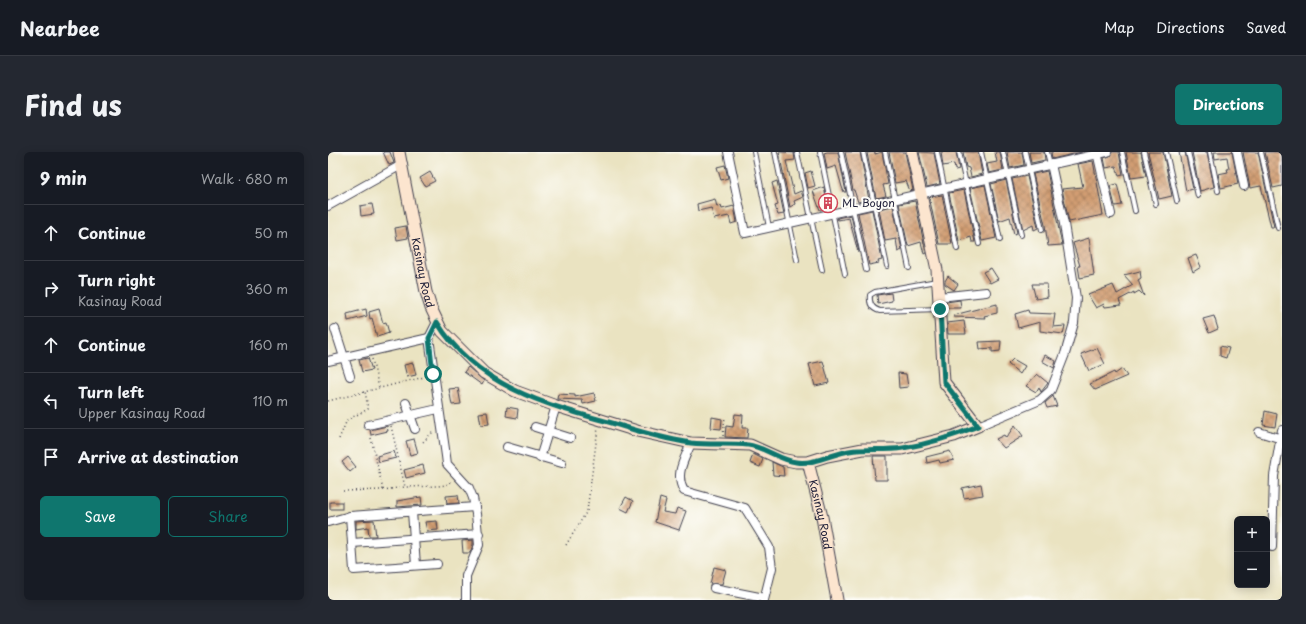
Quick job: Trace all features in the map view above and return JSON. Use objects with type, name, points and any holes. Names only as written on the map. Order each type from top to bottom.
[{"type":"street","name":"Kasinay Road","points":[[400,152],[426,292],[437,322],[442,331],[462,353],[484,373],[515,392],[599,420],[691,443],[750,445],[781,459],[796,462],[808,462],[822,517],[837,600]]},
{"type":"street","points":[[728,152],[745,232],[1107,152]]},
{"type":"street","points":[[912,152],[938,281],[944,382],[978,426]]},
{"type":"street","points":[[1237,152],[1244,186]]},
{"type":"street","points":[[1097,153],[1111,214]]},
{"type":"street","points":[[328,206],[403,164]]},
{"type":"street","points":[[808,462],[862,449],[902,449],[954,436],[1040,400],[1051,390],[1065,354],[1074,323],[1076,298],[1064,224],[1051,164]]},
{"type":"street","points":[[939,297],[986,292]]},
{"type":"street","points":[[437,322],[429,338],[447,464],[469,488],[475,507],[480,545],[466,576],[466,600]]},
{"type":"street","points":[[335,329],[350,376]]},
{"type":"street","points":[[328,361],[429,338]]},
{"type":"street","points":[[406,403],[414,429]]},
{"type":"street","points":[[540,458],[556,406]]},
{"type":"street","points":[[368,425],[438,409]]},
{"type":"street","points":[[535,428],[548,433],[570,438]]},
{"type":"street","points":[[1259,432],[1281,436],[1274,476],[1272,546]]},
{"type":"street","points":[[691,443],[678,474],[679,484],[684,491],[746,508],[769,547],[772,568],[764,599],[714,588]]},
{"type":"street","points":[[507,447],[540,458],[562,462]]},
{"type":"street","points":[[328,522],[350,516],[475,507]]},
{"type":"street","points":[[412,512],[416,565]]},
{"type":"street","points":[[350,516],[354,570],[437,564]]},
{"type":"street","points":[[352,543],[478,534]]},
{"type":"lane","points":[[754,152],[769,227]]},
{"type":"lane","points":[[775,152],[797,260]]},
{"type":"lane","points":[[797,152],[822,270]]},
{"type":"lane","points":[[820,152],[845,274]]},
{"type":"lane","points":[[841,152],[866,270]]},
{"type":"lane","points":[[863,152],[887,266]]},
{"type":"lane","points":[[885,152],[909,268]]},
{"type":"lane","points":[[937,152],[957,249]]},
{"type":"lane","points":[[959,152],[979,244]]},
{"type":"lane","points":[[981,152],[1000,240]]},
{"type":"lane","points":[[1003,152],[1021,235]]},
{"type":"lane","points":[[1025,152],[1042,230]]},
{"type":"lane","points":[[1047,152],[1051,164]]},
{"type":"lane","points":[[1122,152],[1135,211]]},
{"type":"lane","points":[[1144,152],[1156,204]]},
{"type":"lane","points":[[1166,152],[1177,201]]},
{"type":"lane","points":[[1188,152],[1198,196]]},
{"type":"lane","points":[[1210,152],[1218,191]]},
{"type":"lane","points":[[1261,152],[1278,228]]},
{"type":"lane","points":[[938,281],[875,292],[870,295],[869,300],[874,308],[880,311],[940,309]]},
{"type":"path","points":[[370,352],[379,388]]},
{"type":"path","points":[[328,401],[433,374]]},
{"type":"path","points":[[339,438],[347,420],[368,408],[366,391]]},
{"type":"path","points":[[722,443],[725,416]]},
{"type":"path","points":[[389,420],[405,487]]},
{"type":"path","points":[[566,544],[587,511],[599,420]]},
{"type":"path","points":[[423,442],[425,438],[441,428]]},
{"type":"path","points":[[370,438],[383,490]]},
{"type":"path","points":[[343,490],[383,490],[405,487],[446,485],[459,476]]},
{"type":"building","points":[[383,152],[390,152],[394,163],[389,165]]},
{"type":"building","points":[[779,152],[794,153],[795,160],[786,161],[794,194],[801,191],[803,197],[794,201],[795,204],[790,207]]},
{"type":"building","points":[[838,152],[846,192],[844,192],[842,187],[836,166],[827,169],[824,153]]},
{"type":"building","points":[[845,152],[860,152],[869,200],[858,202],[853,190]]},
{"type":"building","points":[[875,152],[875,154],[882,152],[888,184],[883,185],[886,196],[876,198],[867,153]]},
{"type":"building","points":[[889,152],[905,152],[913,190],[910,191],[906,181],[895,183]]},
{"type":"building","points":[[919,152],[934,153],[940,184],[927,187]]},
{"type":"building","points":[[941,152],[956,152],[959,169],[955,170],[954,164],[943,166]]},
{"type":"building","points":[[963,152],[978,152],[982,174],[971,177],[969,168],[966,167]]},
{"type":"building","points":[[995,152],[1000,152],[1003,170],[989,173],[987,164],[997,162]]},
{"type":"building","points":[[1007,152],[1022,152],[1024,165],[1010,168]]},
{"type":"building","points":[[1029,152],[1044,152],[1045,160],[1031,163]]},
{"type":"building","points":[[1051,152],[1082,152],[1052,159]]},
{"type":"building","points":[[1112,152],[1119,152],[1123,175],[1119,176],[1116,166],[1106,168],[1104,158],[1110,156]]},
{"type":"building","points":[[1126,152],[1141,152],[1146,176],[1131,178]]},
{"type":"building","points":[[1148,152],[1163,152],[1172,196],[1159,199]]},
{"type":"building","points":[[1179,152],[1185,152],[1193,189],[1186,191]]},
{"type":"building","points":[[1192,152],[1207,152],[1214,187],[1200,191]]},
{"type":"building","points":[[1214,152],[1232,152],[1238,184],[1221,188],[1218,174],[1228,172],[1227,157],[1215,159]]},
{"type":"building","points":[[1243,152],[1258,152],[1274,227],[1271,227],[1261,186],[1250,188]]},
{"type":"building","points":[[1265,152],[1282,152],[1282,186],[1273,188]]},
{"type":"building","points":[[1093,161],[1103,215],[1069,222],[1062,189],[1083,187],[1078,164]]},
{"type":"building","points":[[725,165],[728,178],[721,180],[717,167]]},
{"type":"building","points":[[811,171],[815,186],[808,188],[805,173]]},
{"type":"building","points":[[1047,171],[1062,245],[1048,246],[1045,225],[1033,174]]},
{"type":"building","points":[[430,172],[435,181],[425,186],[420,178]]},
{"type":"building","points":[[1027,176],[1038,228],[1034,230],[1033,225],[1023,230],[1012,179]]},
{"type":"building","points":[[1006,180],[1017,233],[1014,234],[1010,217],[999,221],[991,184]]},
{"type":"building","points":[[777,181],[784,214],[778,215],[775,206],[778,205],[772,183]]},
{"type":"building","points":[[1117,184],[1122,205],[1115,206],[1110,186]]},
{"type":"building","points":[[985,185],[996,238],[982,241],[970,188]]},
{"type":"building","points":[[824,187],[828,208],[820,210],[813,191]]},
{"type":"building","points":[[964,190],[975,242],[972,242],[971,237],[959,241],[949,193]]},
{"type":"building","points":[[942,195],[952,244],[939,244],[929,197]]},
{"type":"building","points":[[715,199],[717,207],[721,206],[722,209],[734,206],[737,222],[731,224],[729,216],[714,219],[711,208],[698,211],[697,204]]},
{"type":"building","points":[[915,201],[926,253],[924,254],[921,242],[908,246],[899,204]]},
{"type":"building","points":[[372,204],[374,214],[361,216],[360,206]]},
{"type":"building","points":[[893,206],[902,250],[898,252],[896,239],[885,241],[879,209]]},
{"type":"building","points":[[872,210],[882,260],[878,261],[879,263],[869,265],[858,213]]},
{"type":"building","points":[[851,215],[859,252],[849,218],[838,220],[837,218]]},
{"type":"building","points":[[406,226],[408,238],[397,240],[395,228]]},
{"type":"building","points":[[1089,238],[1094,275],[1080,278],[1078,266],[1080,266],[1073,243]]},
{"type":"building","points":[[1196,255],[1201,267],[1193,272],[1188,258]]},
{"type":"building","points":[[991,268],[998,279],[990,283],[983,272]]},
{"type":"building","points":[[1140,271],[1141,278],[1138,280],[1144,296],[1139,291],[1134,294],[1134,292],[1119,300],[1121,305],[1105,307],[1104,304],[1096,308],[1088,295],[1113,285],[1117,294],[1133,285],[1124,275]]},
{"type":"building","points":[[948,276],[958,284],[954,290],[945,284]]},
{"type":"building","points":[[1032,284],[1047,284],[1048,297],[1036,299]]},
{"type":"building","points":[[891,293],[892,301],[878,304],[877,295]]},
{"type":"building","points":[[960,300],[961,308],[946,308],[946,302]]},
{"type":"building","points":[[997,304],[997,313],[984,316],[985,318],[954,317],[954,315]]},
{"type":"building","points":[[366,309],[367,316],[348,321],[347,314]]},
{"type":"building","points":[[379,309],[383,323],[386,322],[389,333],[377,337],[369,312]]},
{"type":"building","points":[[1028,310],[1029,313],[1055,314],[1053,327],[1065,326],[1063,334],[1040,331],[1040,322],[1018,328],[1015,314]]},
{"type":"building","points":[[1214,316],[1218,329],[1209,333],[1203,319]]},
{"type":"building","points":[[964,321],[966,334],[948,334],[947,323]]},
{"type":"building","points":[[1001,341],[1000,351],[992,352],[992,348],[980,349],[979,342]]},
{"type":"building","points":[[1220,346],[1229,348],[1226,358],[1220,356]]},
{"type":"building","points":[[1097,348],[1105,364],[1089,371],[1081,354]]},
{"type":"building","points":[[1045,355],[1056,361],[1054,368],[1042,361]]},
{"type":"building","points":[[368,358],[372,370],[362,372],[359,360]]},
{"type":"building","points":[[1013,359],[1025,366],[1020,374],[1008,364]]},
{"type":"building","points":[[823,361],[829,383],[815,386],[809,364]]},
{"type":"building","points":[[413,363],[416,375],[407,377],[404,365]]},
{"type":"building","points":[[468,367],[484,381],[482,385],[464,372]]},
{"type":"building","points":[[1122,369],[1127,376],[1095,390],[1090,384],[1114,372],[1115,374]]},
{"type":"building","points":[[898,373],[906,374],[908,387],[899,388]]},
{"type":"building","points":[[1037,374],[1048,383],[1041,392],[1039,387],[1036,392],[1026,386]]},
{"type":"building","points":[[458,388],[461,404],[452,405],[449,389]]},
{"type":"building","points":[[594,393],[596,401],[583,404],[582,400],[557,399],[558,394],[575,395],[575,397]]},
{"type":"building","points":[[1053,396],[1057,406],[1047,408],[1045,403]]},
{"type":"building","points":[[507,407],[518,409],[517,418],[506,416]]},
{"type":"building","points":[[1265,411],[1277,414],[1275,427],[1263,425]]},
{"type":"building","points":[[487,412],[489,424],[481,425],[479,413]]},
{"type":"building","points":[[735,414],[743,415],[742,428],[748,428],[747,438],[725,437],[726,426],[733,427]]},
{"type":"building","points":[[712,417],[722,419],[721,429],[711,428]]},
{"type":"building","points":[[1015,425],[1023,436],[1004,448],[996,439],[1004,435],[1006,438]]},
{"type":"building","points":[[387,426],[388,431],[371,435],[370,430]]},
{"type":"building","points":[[414,439],[418,453],[410,455],[406,441]]},
{"type":"building","points":[[394,451],[396,458],[379,462],[377,456]]},
{"type":"building","points":[[950,451],[954,460],[940,463],[939,460],[927,463],[926,457]]},
{"type":"building","points":[[753,454],[763,459],[760,467],[750,463]]},
{"type":"building","points":[[873,456],[887,456],[887,480],[875,480]]},
{"type":"building","points":[[348,457],[356,467],[350,472],[342,462]]},
{"type":"building","points":[[772,462],[783,467],[784,476],[773,475]]},
{"type":"building","points":[[423,465],[425,473],[406,478],[404,470]]},
{"type":"building","points":[[981,484],[983,495],[964,498],[962,488]]},
{"type":"building","points":[[458,495],[459,503],[447,504],[446,496]]},
{"type":"building","points":[[421,497],[422,505],[397,507],[397,501]]},
{"type":"building","points":[[626,497],[633,501],[628,512],[620,508]]},
{"type":"building","points":[[660,498],[666,500],[663,512],[675,514],[677,508],[686,511],[679,530],[655,522]]},
{"type":"building","points":[[330,502],[342,502],[342,509],[330,509]]},
{"type":"building","points":[[374,520],[376,536],[369,536],[368,527],[356,529],[356,521]]},
{"type":"building","points":[[437,521],[438,530],[427,531],[425,522]]},
{"type":"building","points":[[473,540],[470,553],[463,553],[462,541]]},
{"type":"building","points":[[714,567],[726,570],[722,584],[710,584]]},
{"type":"place","name":"ML Boyon","points":[[828,203]]},
{"type":"route","points":[[433,374],[429,338],[437,322],[442,331],[462,353],[484,373],[515,392],[637,431],[691,443],[750,445],[781,459],[796,462],[808,462],[827,456],[862,449],[902,449],[954,436],[978,426],[944,382],[940,309]]}]
